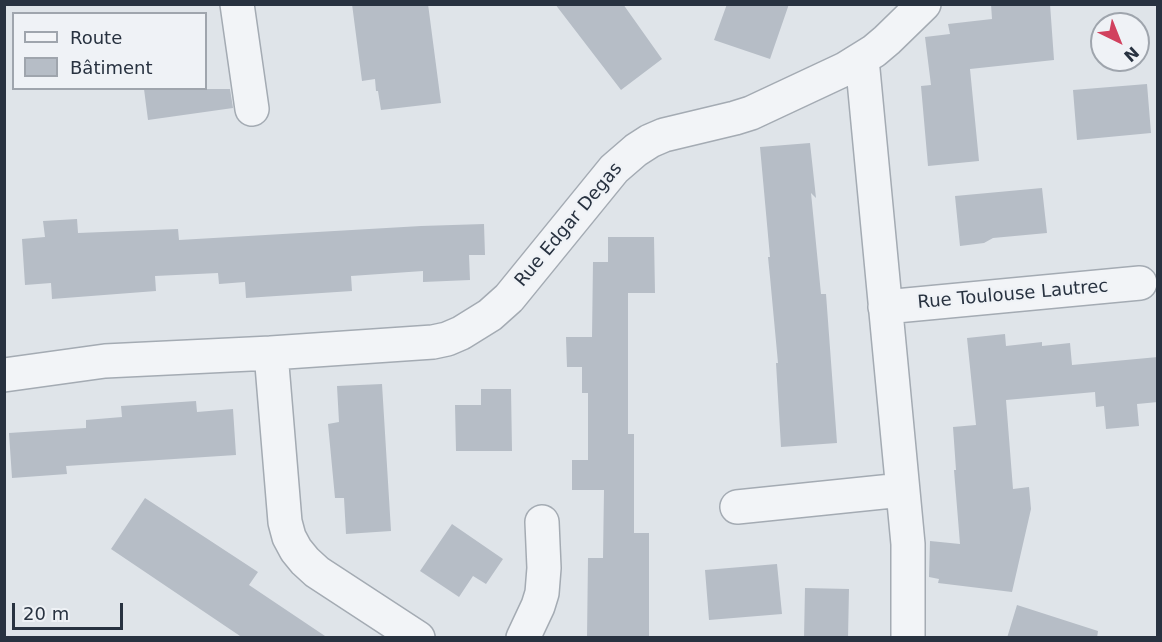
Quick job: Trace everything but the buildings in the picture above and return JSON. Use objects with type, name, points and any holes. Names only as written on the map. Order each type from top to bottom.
[{"type":"street","points":[[237,4],[252,109]]},
{"type":"street","name":"Rue Edgar Degas","points":[[4,375],[105,361],[271,353],[433,342],[447,339],[490,315],[504,302],[614,169],[636,150],[664,135],[751,113],[845,69],[887,40],[924,4]]},
{"type":"street","points":[[862,59],[908,544],[908,638]]},
{"type":"street","name":"Rue Toulouse Lautrec","points":[[885,307],[1140,283]]},
{"type":"street","points":[[271,353],[285,522],[292,543],[305,561],[317,572],[418,638]]},
{"type":"street","points":[[736,507],[902,489]]},
{"type":"street","points":[[523,638],[542,593],[544,568],[542,522]]}]
